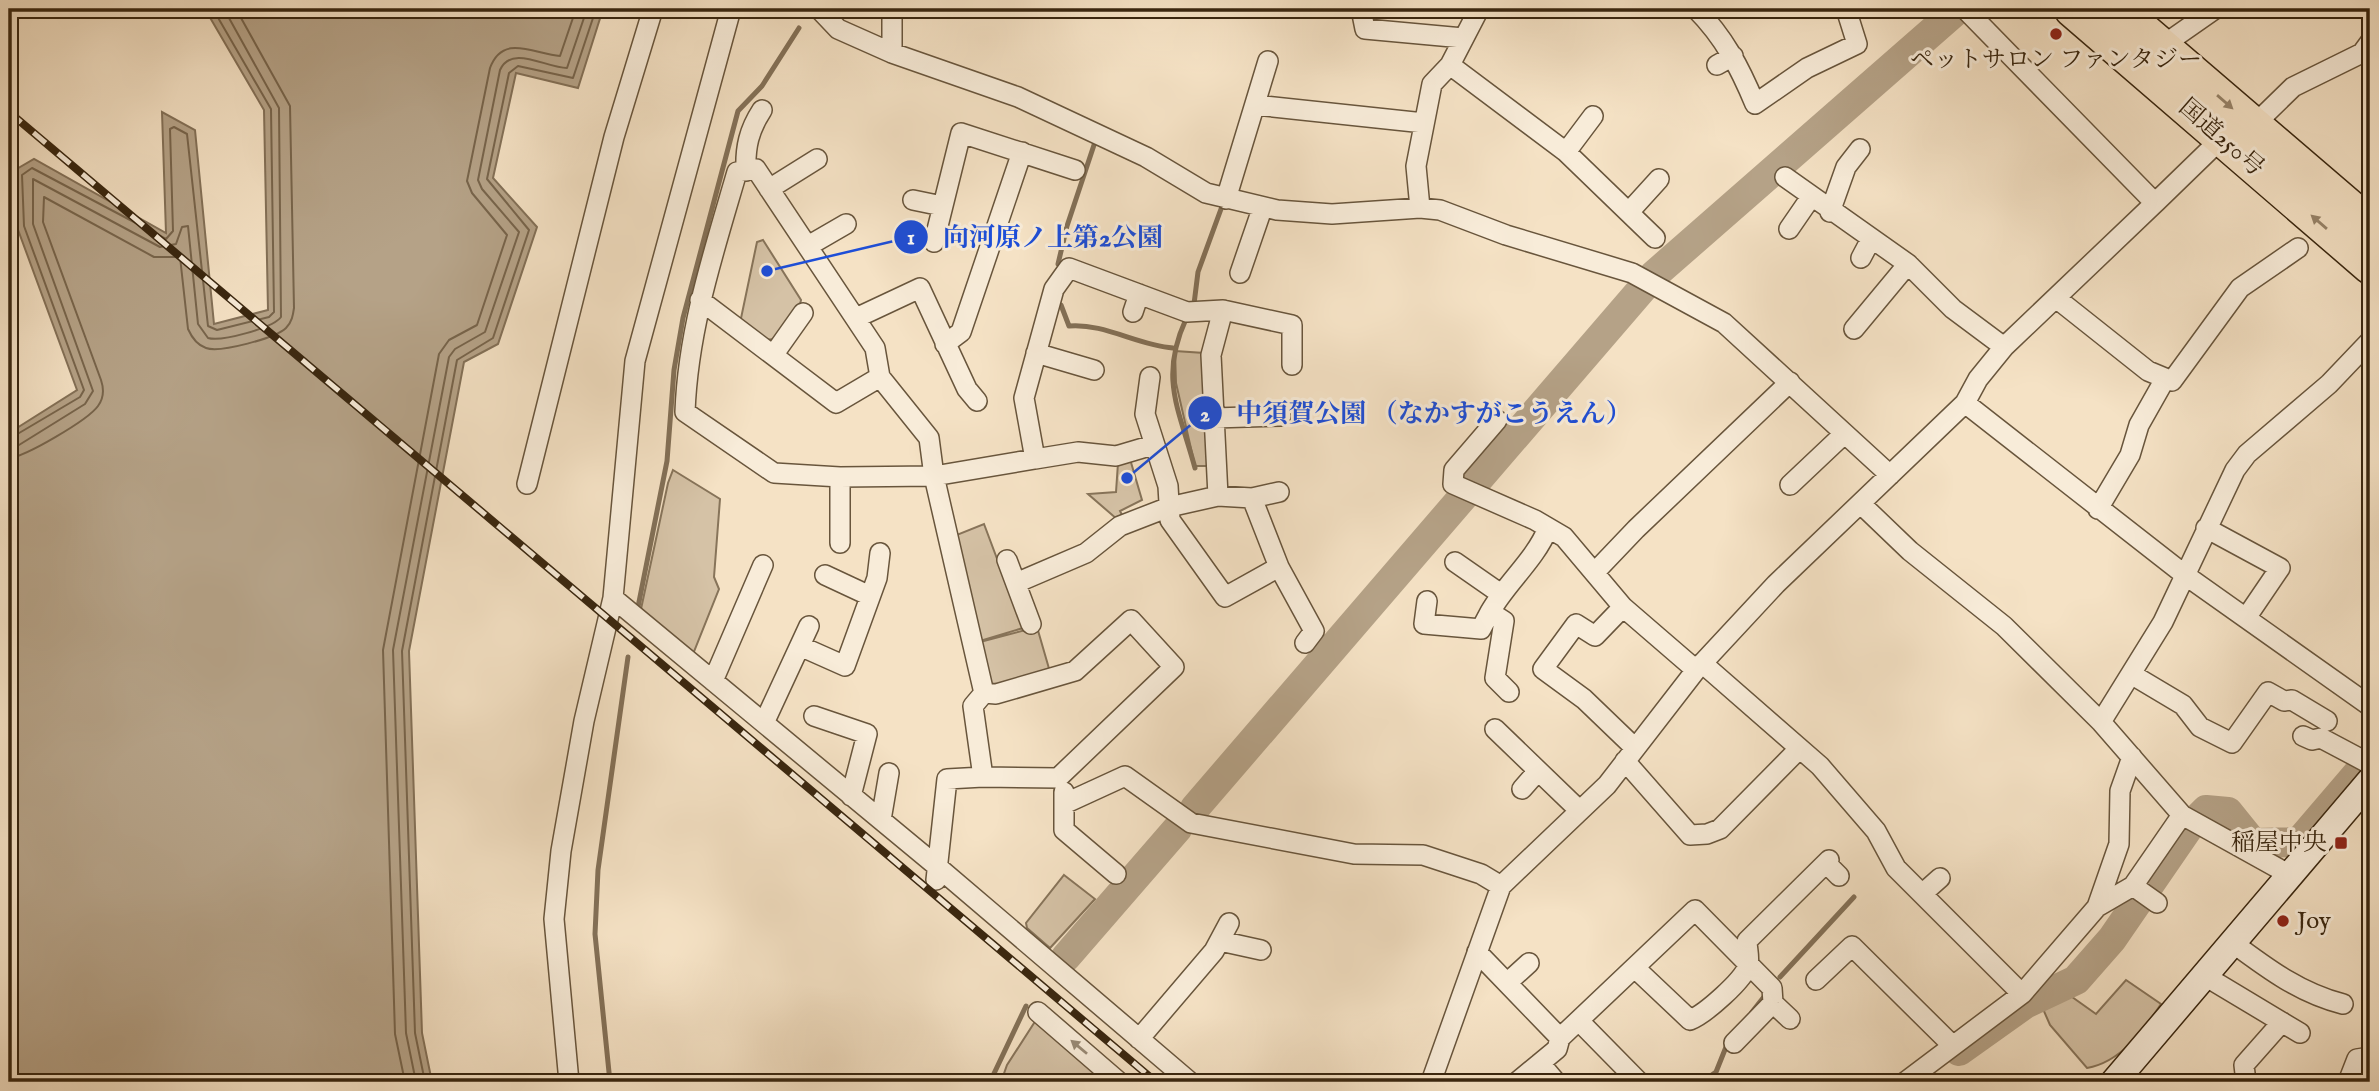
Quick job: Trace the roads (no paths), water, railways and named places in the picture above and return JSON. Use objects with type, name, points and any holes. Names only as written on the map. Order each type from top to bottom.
[{"type":"highway","name":"国道250号","points":[[2072,9],[2237,132],[2370,225]]},
{"type":"highway","name":"国道250号","points":[[2118,9],[2162,46],[2237,132],[2370,267]]},
{"type":"street","points":[[527,484],[614,137],[653,9]]},
{"type":"street","points":[[819,9],[838,29],[892,52],[1017,97],[1146,158],[1206,193],[1262,209],[1332,214],[1420,208],[1440,210],[1507,235],[1632,273],[1724,323],[1890,475]]},
{"type":"street","points":[[892,9],[892,52]]},
{"type":"street","points":[[1362,9],[1365,29],[1464,38]]},
{"type":"street","points":[[1420,208],[1416,166],[1432,84],[1450,65],[1479,9]]},
{"type":"street","points":[[1696,9],[1716,29],[1725,61],[1750,107],[1807,68],[1857,44],[1846,9]]},
{"type":"street","points":[[2162,46],[2215,9]]},
{"type":"street","points":[[1967,10],[2155,203]]},
{"type":"street","points":[[569,1082],[554,919],[561,851],[583,721],[612,598],[635,361],[734,12]]},
{"type":"street","points":[[1430,1082],[1502,886],[1607,785],[1699,666],[1776,584],[1965,403],[1978,379],[2004,347],[2155,203],[2237,132],[2294,88],[2362,53],[2370,42]]},
{"type":"street","points":[[1226,199],[1268,61]]},
{"type":"street","points":[[1450,65],[1566,152],[1655,238]]},
{"type":"street","points":[[1255,105],[1424,123]]},
{"type":"street","points":[[746,170],[746,149],[753,125],[762,110]]},
{"type":"street","points":[[1566,152],[1593,116]]},
{"type":"street","points":[[934,242],[961,133],[1075,170]]},
{"type":"street","points":[[1830,212],[1846,167],[1860,149]]},
{"type":"street","points":[[945,344],[961,332],[1022,152]]},
{"type":"street","points":[[769,189],[817,159]]},
{"type":"street","points":[[984,693],[934,476],[929,438],[880,377],[875,348],[756,169],[737,172],[700,300],[686,377],[685,412],[774,473],[840,477],[934,476],[1079,452],[1116,456],[1153,445]]},
{"type":"street","points":[[1785,177],[1830,212],[1908,264],[1953,309],[2004,347]]},
{"type":"street","points":[[1629,212],[1659,179]]},
{"type":"street","points":[[1789,229],[1811,197]]},
{"type":"street","points":[[913,200],[943,206]]},
{"type":"street","points":[[1240,273],[1262,209]]},
{"type":"street","points":[[808,246],[846,224]]},
{"type":"street","points":[[1861,258],[1871,239]]},
{"type":"street","points":[[2056,298],[2148,371],[2172,381],[2240,288],[2298,248]]},
{"type":"street","points":[[1856,316],[1908,264]]},
{"type":"street","points":[[1035,459],[1024,398],[1054,289],[1069,268],[1136,303],[1187,312],[1223,310],[1293,318],[1293,365]]},
{"type":"street","points":[[856,318],[920,288],[967,395]]},
{"type":"street","points":[[700,300],[836,402],[880,377]]},
{"type":"street","points":[[1218,496],[1211,355],[1223,310]]},
{"type":"street","points":[[774,354],[803,313]]},
{"type":"street","points":[[2101,722],[2163,622],[2235,470],[2247,454],[2329,384],[2370,341]]},
{"type":"street","points":[[1036,353],[1094,370]]},
{"type":"street","points":[[1150,377],[1144,414],[1168,486],[1170,520],[1225,597],[1279,567]]},
{"type":"street","points":[[2098,509],[2130,455],[2139,425],[2165,379]]},
{"type":"street","points":[[1595,572],[1790,382]]},
{"type":"street","points":[[1965,403],[2185,575],[2370,706]]},
{"type":"street","points":[[1214,418],[1282,416]]},
{"type":"street","points":[[1497,420],[1454,470],[1453,484],[1564,537],[1623,607],[1820,766],[1876,831],[1896,868],[2022,994]]},
{"type":"street","points":[[1790,485],[1844,434]]},
{"type":"street","points":[[840,477],[840,543]]},
{"type":"street","points":[[1016,583],[1086,552],[1120,526],[1169,506],[1218,496],[1252,498],[1279,492]]},
{"type":"street","points":[[1252,498],[1279,567],[1314,631],[1305,643]]},
{"type":"street","points":[[1861,505],[1910,551],[2004,626],[2101,722],[2182,815],[2290,875]]},
{"type":"street","points":[[1427,601],[1424,624],[1481,629],[1500,594],[1540,547],[1548,528]]},
{"type":"street","points":[[2206,528],[2280,568],[2246,618]]},
{"type":"street","points":[[800,646],[845,666],[870,596],[880,553]]},
{"type":"street","points":[[1007,560],[1031,624]]},
{"type":"street","points":[[1455,562],[1500,594]]},
{"type":"street","points":[[713,681],[763,565]]},
{"type":"street","points":[[825,575],[870,596]]},
{"type":"street","points":[[612,598],[881,820],[938,874],[1190,1082]]},
{"type":"street","points":[[1623,607],[1595,636],[1576,624],[1543,668],[1584,699],[1690,835],[1707,834],[1720,829],[1799,748]]},
{"type":"street","points":[[1490,612],[1504,621],[1495,678],[1509,692]]},
{"type":"street","points":[[938,874],[947,779],[1058,778],[1174,667],[1131,620],[1074,671],[996,694],[984,693]]},
{"type":"street","points":[[764,723],[809,626]]},
{"type":"street","points":[[2131,674],[2183,705],[2200,727],[2232,743],[2268,692],[2284,701],[2292,700],[2327,721]]},
{"type":"street","points":[[982,777],[973,706],[984,693]]},
{"type":"street","points":[[814,716],[867,734],[851,796]]},
{"type":"street","points":[[1495,729],[1579,810]]},
{"type":"street","points":[[2114,1082],[2290,875],[2367,768],[2321,738],[2312,740],[2303,736]]},
{"type":"street","points":[[2097,907],[2117,853],[2119,791],[2132,757]]},
{"type":"street","points":[[1522,789],[1537,772]]},
{"type":"street","points":[[881,820],[889,773]]},
{"type":"street","points":[[1064,804],[1125,776],[1191,823],[1354,854],[1423,855],[1481,874],[1502,886]]},
{"type":"street","points":[[1058,778],[1063,790],[1064,830],[1082,855],[1116,874]]},
{"type":"street","points":[[1905,1082],[2022,994],[2097,907],[2133,886],[2182,815]]},
{"type":"street","points":[[1635,968],[1690,1020],[1702,1015],[1749,964],[1747,942],[1789,899],[1831,866]]},
{"type":"street","points":[[1922,894],[1940,878]]},
{"type":"street","points":[[1775,884],[1789,899]]},
{"type":"street","points":[[2133,886],[2157,903]]},
{"type":"street","points":[[1517,1082],[1557,1049],[1560,1038],[1695,910],[1772,988],[1773,1003],[1790,1019]]},
{"type":"street","points":[[1139,1038],[1220,941],[1229,923]]},
{"type":"street","points":[[1220,941],[1261,950]]},
{"type":"street","points":[[2233,943],[2271,972],[2315,997],[2335,997]]},
{"type":"street","points":[[1816,980],[1852,946],[1952,1045]]},
{"type":"street","points":[[1477,951],[1507,983],[1532,1018],[1560,1038]]},
{"type":"street","points":[[1507,983],[1529,963]]},
{"type":"street","points":[[1888,982],[1903,968]]},
{"type":"street","points":[[2205,976],[2300,1033]]},
{"type":"street","points":[[1734,1043],[1773,1003]]},
{"type":"street","points":[[1038,1012],[1119,1082]]},
{"type":"street","points":[[1580,1021],[1639,1082]]},
{"type":"street","points":[[2246,1082],[2244,1065],[2282,1022]]},
{"type":"street","points":[[2348,1082],[2357,1059],[2370,1056]]},
{"type":"street","points":[[1540,1063],[1556,1082]]},
{"type":"water","points":[[205,9],[603,9],[578,88],[516,73],[493,178],[537,227],[498,344],[464,362],[409,651],[422,1033],[432,1082],[9,1082],[9,433],[77,390],[17,227],[15,170],[34,159],[166,233],[162,112],[195,130],[214,324],[268,310],[264,110]]},
{"type":"waterway","points":[[1195,808],[1654,275],[1958,9]]},
{"type":"waterway","points":[[638,607],[667,461],[674,370],[683,318],[738,111],[762,86],[799,28]]},
{"type":"waterway","points":[[1058,264],[1067,226],[1096,139]]},
{"type":"waterway","points":[[1194,304],[1198,272],[1221,209]]},
{"type":"waterway","points":[[1061,305],[1069,326],[1095,328],[1173,348]]},
{"type":"waterway","points":[[1186,319],[1178,340],[1173,377],[1178,410],[1195,468]]},
{"type":"waterway","points":[[610,1082],[595,934],[598,870],[628,657]]},
{"type":"waterway","points":[[1959,1051],[2025,1004],[2076,980],[2112,939],[2189,827],[2206,810],[2228,812],[2253,843],[2299,842],[2370,759]]},
{"type":"waterway","points":[[1066,957],[1177,829]]},
{"type":"waterway","points":[[1780,977],[1854,897]]},
{"type":"waterway","points":[[1752,1012],[1763,998]]},
{"type":"waterway","points":[[990,1082],[1026,1006]]},
{"type":"waterway","points":[[1702,1082],[1716,1072],[1728,1042]]},
{"type":"railway","points":[[9,112],[1156,1082]]},
{"type":"place","name":"ペットサロン ファンタジー","points":[[2056,34]]},
{"type":"place","name":"向河原ノ上第2公園","points":[[767,271]]},
{"type":"place","name":"中須賀公園 （なかすがこうえん）","points":[[1127,478]]},
{"type":"place","name":"稲屋中央","points":[[2341,843]]},
{"type":"place","name":"Joy","points":[[2283,921]]}]
